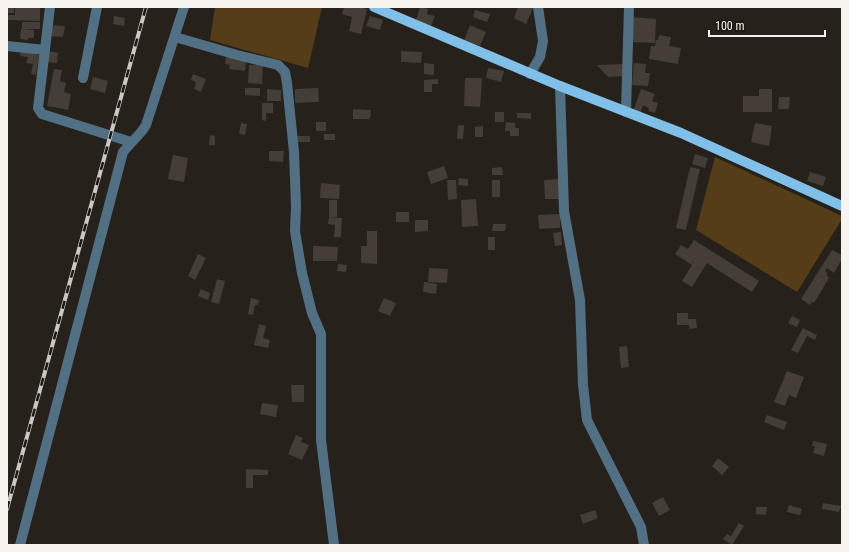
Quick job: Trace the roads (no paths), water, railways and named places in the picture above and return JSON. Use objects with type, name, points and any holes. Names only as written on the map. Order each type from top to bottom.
[{"type":"main road","points":[[374,7],[530,74],[681,133],[842,206]]},
{"type":"street","points":[[50,7],[38,108],[42,114],[131,142]]},
{"type":"street","points":[[83,78],[97,7]]},
{"type":"street","points":[[20,545],[123,152],[142,131],[146,124],[184,7]]},
{"type":"street","points":[[530,74],[540,57],[543,41],[538,7]]},
{"type":"street","points":[[626,112],[629,7]]},
{"type":"street","points":[[175,37],[278,65],[285,72],[294,152],[296,206],[295,231],[302,273],[312,313],[321,334],[321,440],[334,545]]},
{"type":"street","points":[[7,46],[45,50]]},
{"type":"street","points":[[560,86],[564,211],[580,300],[583,386],[588,420],[641,527],[644,545]]},
{"type":"railway","points":[[7,509],[146,7]]}]
